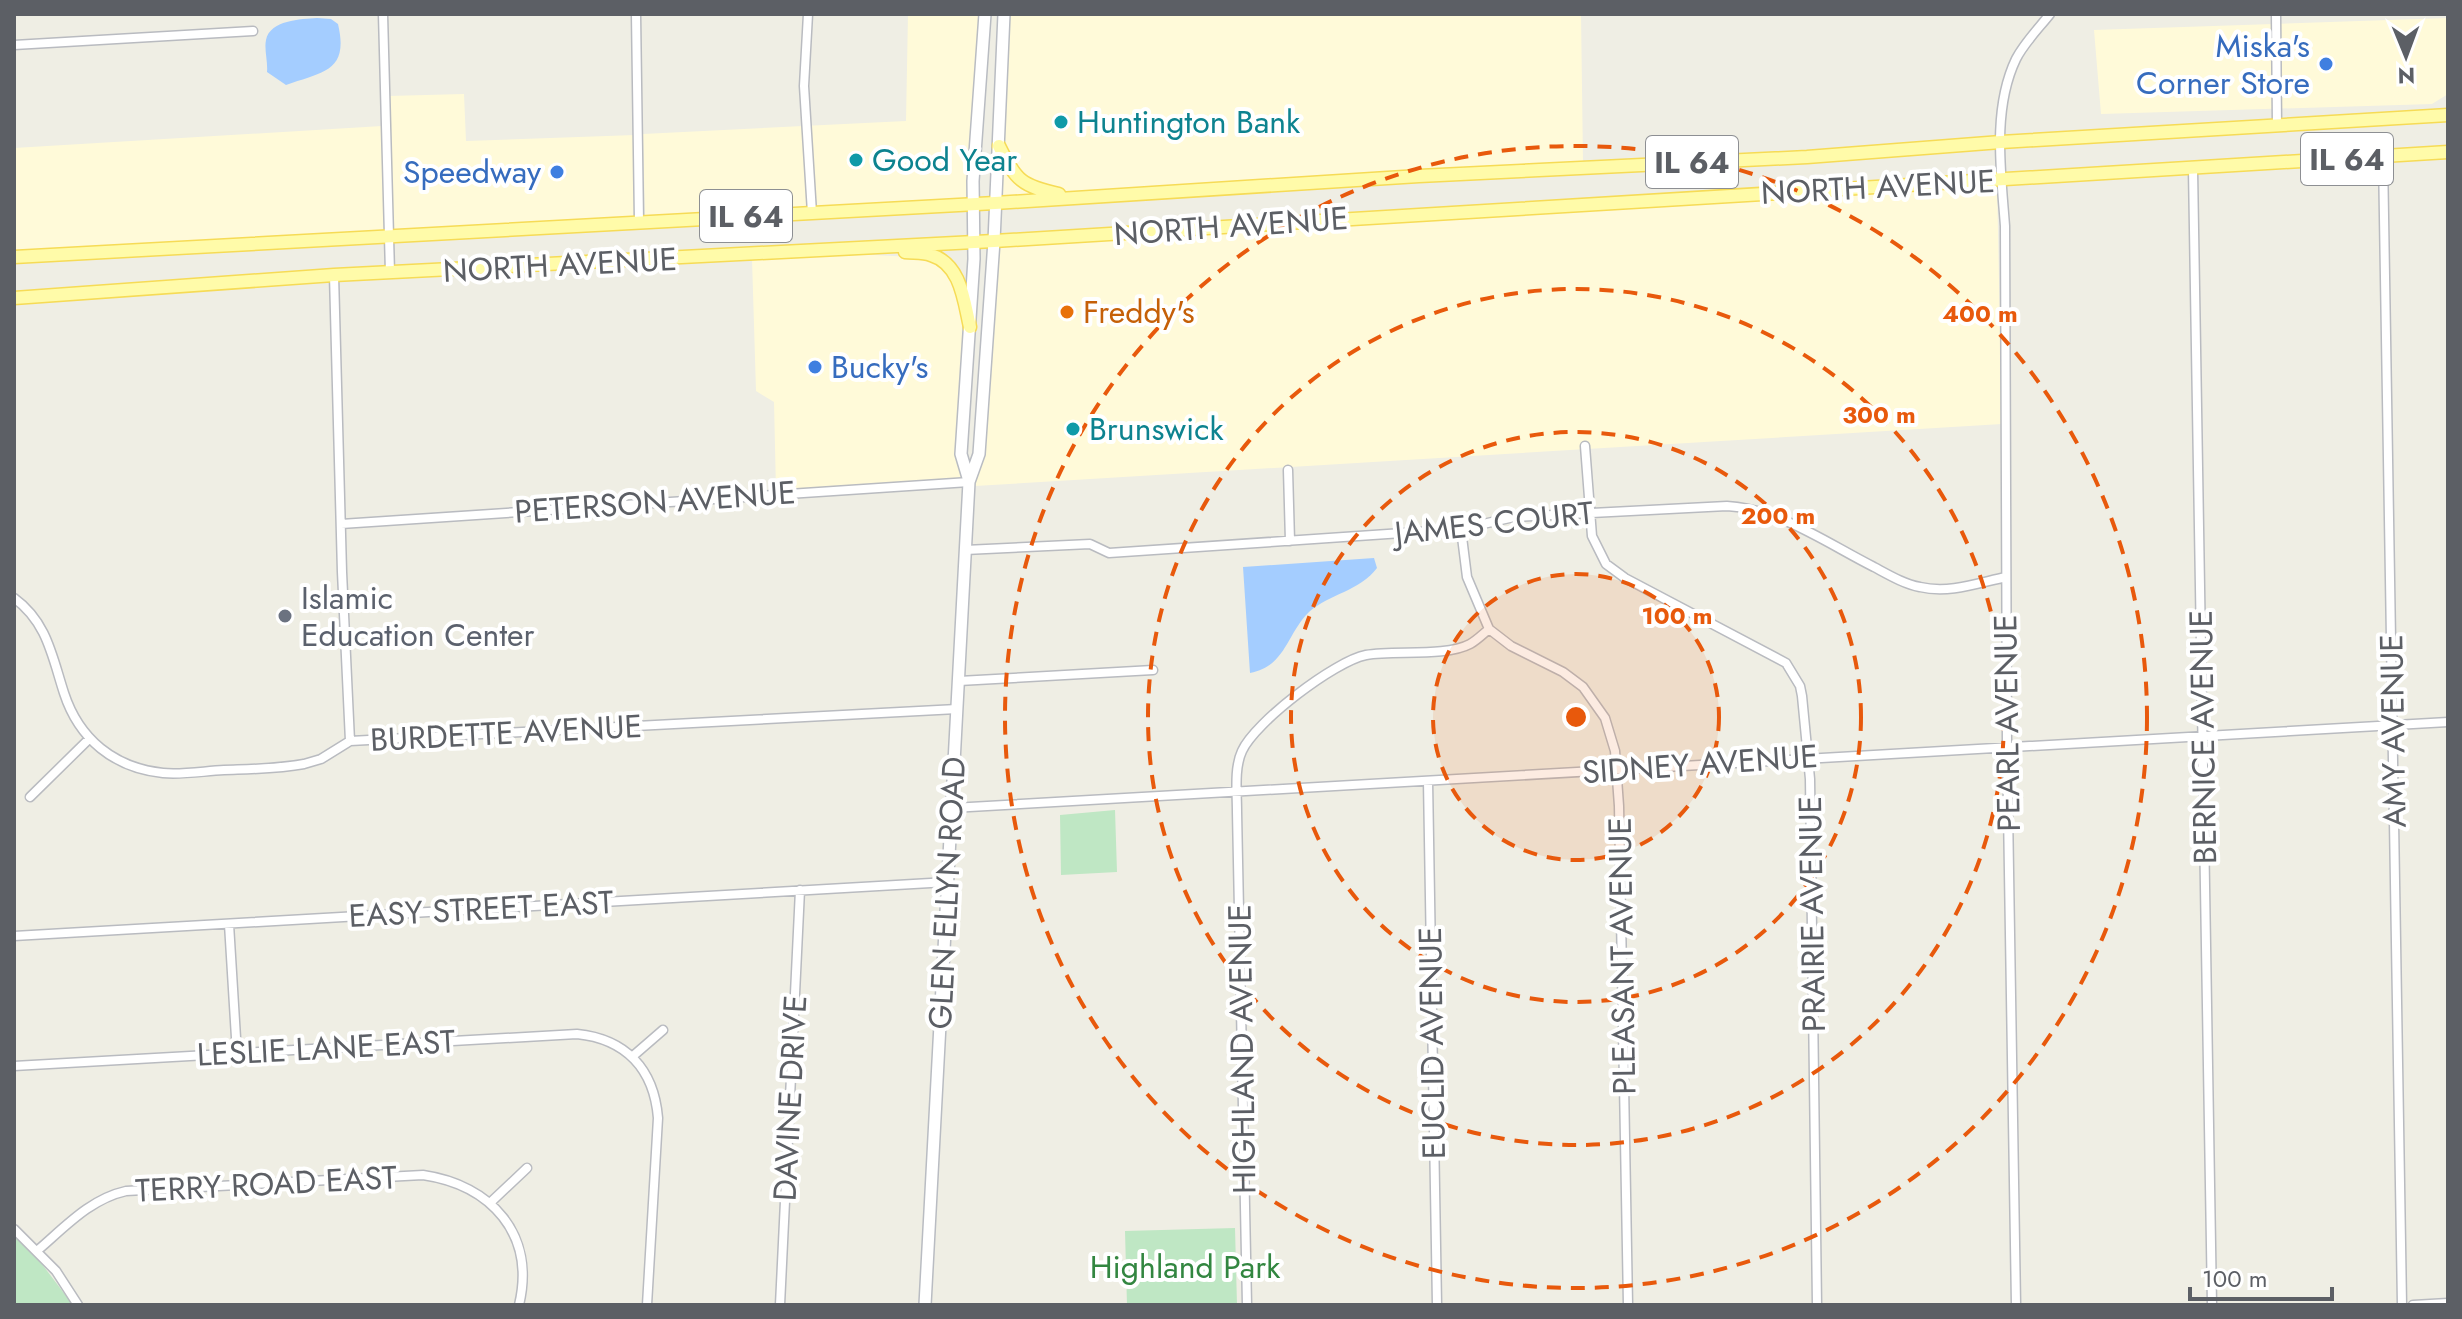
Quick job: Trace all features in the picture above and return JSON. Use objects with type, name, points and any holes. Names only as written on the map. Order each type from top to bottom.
[{"type":"main road","name":"NORTH AVENUE","points":[[14,257],[995,203],[1419,176],[1807,157],[2448,115]]},
{"type":"main road","points":[[999,146],[1012,173],[1032,188],[1059,194],[1095,196]]},
{"type":"main road","name":"NORTH AVENUE","points":[[14,298],[334,275],[994,241],[2448,152]]},
{"type":"main road","points":[[838,250],[897,251],[931,255],[940,260],[948,265],[960,285],[970,327]]},
{"type":"street","points":[[383,14],[390,273]]},
{"type":"street","points":[[636,14],[639,222]]},
{"type":"street","points":[[808,14],[804,86],[812,213]]},
{"type":"street","name":"GLEN ELLYN ROAD","points":[[969,482],[961,454],[985,14]]},
{"type":"street","name":"GLEN ELLYN ROAD","points":[[925,1305],[969,482],[979,454],[994,241],[1004,14]]},
{"type":"street","name":"PEARL AVENUE","points":[[2016,1305],[2007,748],[2005,226],[2001,142],[2005,87],[2017,56],[2050,14]]},
{"type":"street","points":[[2276,14],[2277,126]]},
{"type":"street","points":[[14,45],[253,31]]},
{"type":"street","name":"AMY AVENUE","points":[[2383,156],[2402,1305]]},
{"type":"street","name":"BERNICE AVENUE","points":[[2193,169],[2212,1305]]},
{"type":"street","points":[[334,275],[350,741]]},
{"type":"street","name":"PRAIRIE AVENUE","points":[[1585,446],[1592,536],[1606,564],[1625,578],[1786,663],[1802,696],[1811,823],[1817,1305]]},
{"type":"street","points":[[1288,470],[1290,541]]},
{"type":"street","name":"PETERSON AVENUE","points":[[341,524],[969,482]]},
{"type":"street","name":"JAMES COURT","points":[[965,550],[1090,544],[1109,553],[1461,529],[1514,517],[1745,507],[1781,519],[1894,577],[1920,587],[1954,589],[2006,577]]},
{"type":"street","points":[[1461,529],[1467,577],[1489,629]]},
{"type":"street","name":"BURDETTE AVENUE","points":[[14,598],[33,613],[43,629],[67,704],[89,739],[104,752],[130,765],[171,773],[304,764],[321,759],[350,741],[957,709]]},
{"type":"street","name":"PLEASANT AVENUE","points":[[1489,629],[1511,646],[1563,672],[1583,687],[1597,705],[1615,751],[1619,806],[1628,1305]]},
{"type":"street","name":"HIGHLAND AVENUE","points":[[1247,1305],[1237,794],[1241,752],[1251,736],[1327,672],[1364,655],[1469,645],[1489,629]]},
{"type":"street","points":[[959,681],[1153,670]]},
{"type":"street","name":"SIDNEY AVENUE","points":[[952,808],[2448,722]]},
{"type":"street","points":[[30,797],[89,739]]},
{"type":"street","name":"EUCLID AVENUE","points":[[1428,781],[1437,1305]]},
{"type":"street","name":"EASY STREET EAST","points":[[14,936],[948,882]]},
{"type":"street","name":"DAVINE DRIVE","points":[[780,1305],[800,890]]},
{"type":"street","points":[[229,924],[237,1054]]},
{"type":"street","points":[[647,1305],[658,1118],[653,1088],[633,1056],[663,1030]]},
{"type":"street","name":"LESLIE LANE EAST","points":[[14,1066],[577,1034],[614,1043],[633,1056]]},
{"type":"street","points":[[519,1305],[522,1279],[517,1248],[501,1213],[491,1202],[527,1168]]},
{"type":"street","name":"TERRY ROAD EAST","points":[[38,1250],[100,1200],[138,1189],[423,1175],[458,1183],[491,1202]]},
{"type":"street","points":[[14,1229],[56,1271],[78,1305]]},
{"type":"street","points":[[2413,1305],[2448,1303]]},
{"type":"shaded area","points":[[908,14],[985,14],[970,198],[645,218],[643,134],[906,121]]},
{"type":"shaded area","points":[[1008,14],[1581,14],[1583,162],[1000,197]]},
{"type":"shaded area","points":[[2448,18],[2448,94],[2432,104],[2101,114],[2094,30]]},
{"type":"shaded area","points":[[464,94],[466,141],[635,135],[637,220],[392,234],[388,96]]},
{"type":"shaded area","points":[[382,126],[385,234],[14,254],[14,148]]},
{"type":"shaded area","points":[[1997,185],[2002,424],[975,486],[1000,248],[1452,216]]},
{"type":"shaded area","points":[[838,253],[929,258],[945,267],[957,287],[966,329],[965,480],[776,491],[774,402],[756,391],[752,259]]},
{"type":"green space","points":[[1115,810],[1117,872],[1061,875],[1060,815]]},
{"type":"green space","name":"Highland Park","points":[[1235,1228],[1237,1305],[1127,1305],[1125,1231]]},
{"type":"green space","points":[[14,1236],[32,1251],[73,1305],[14,1305]]},
{"type":"water","points":[[331,19],[338,24],[340,52],[336,61],[322,72],[286,85],[267,72],[266,44],[269,33],[287,22]]},
{"type":"water","points":[[1374,558],[1377,568],[1370,576],[1309,612],[1278,657],[1271,664],[1250,673],[1243,567]]},
{"type":"place","name":"Miska's Corner Store","points":[[2326,64]]},
{"type":"place","name":"Huntington Bank","points":[[1061,122]]},
{"type":"place","name":"Good Year","points":[[856,160]]},
{"type":"place","name":"Speedway","points":[[557,172]]},
{"type":"place","name":"Freddy's","points":[[1067,312]]},
{"type":"place","name":"Bucky's","points":[[815,367]]},
{"type":"place","name":"Brunswick","points":[[1073,429]]},
{"type":"place","name":"Islamic Education Center","points":[[285,616]]}]
